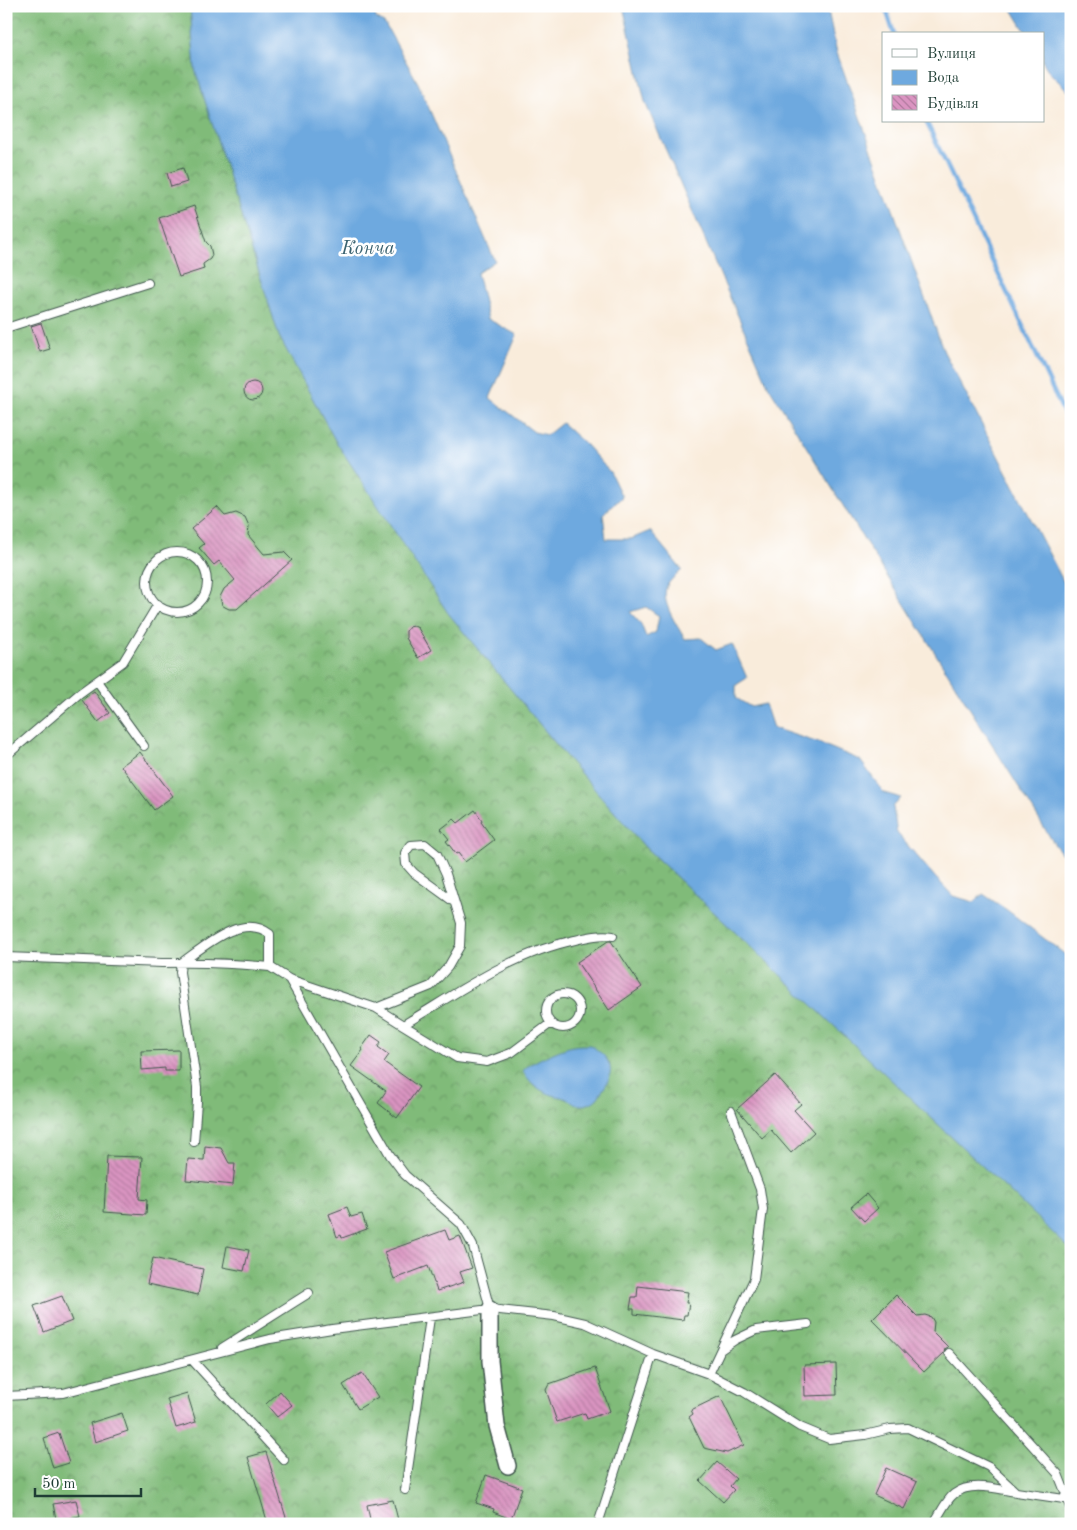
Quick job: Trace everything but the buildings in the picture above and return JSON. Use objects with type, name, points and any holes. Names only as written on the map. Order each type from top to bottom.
[{"type":"street","points":[[490,1310],[490,1361],[497,1426],[508,1466]]},
{"type":"lane","points":[[6,328],[148,283]]},
{"type":"lane","points":[[170,552],[180,552],[198,560],[204,568],[207,587],[203,597],[197,604],[189,610],[180,612],[161,608],[158,604],[149,592],[147,582],[148,572],[153,563],[161,556],[170,552]]},
{"type":"lane","points":[[6,756],[80,692],[124,662],[158,604]]},
{"type":"lane","points":[[97,681],[144,746]]},
{"type":"lane","points":[[376,1008],[432,986],[448,967],[460,946],[461,923],[446,874],[437,854],[425,844],[411,845],[405,853],[406,864],[414,873],[454,902]]},
{"type":"lane","points":[[194,1142],[197,1087],[180,972],[181,963],[216,938],[239,927],[264,929],[270,934],[270,967]]},
{"type":"lane","points":[[403,1025],[516,959],[553,945],[601,934],[613,936]]},
{"type":"lane","points":[[6,957],[237,964],[270,967],[289,979],[376,1008],[457,1058],[487,1062],[511,1053],[551,1023]]},
{"type":"lane","points":[[289,979],[390,1155],[405,1175],[461,1224],[472,1246],[490,1310]]},
{"type":"lane","points":[[567,994],[576,1000],[580,1011],[576,1022],[567,1028],[561,1028],[551,1023],[547,1018],[546,1008],[551,998],[567,994]]},
{"type":"lane","points":[[709,1374],[754,1279],[763,1209],[760,1189],[731,1111]]},
{"type":"lane","points":[[216,1352],[309,1293]]},
{"type":"lane","points":[[6,1396],[63,1393],[270,1339],[332,1329],[490,1310],[554,1316],[585,1323],[653,1354],[709,1374],[744,1392],[800,1427],[829,1439],[908,1428],[989,1467],[1016,1492]]},
{"type":"lane","points":[[405,1490],[430,1318]]},
{"type":"lane","points":[[720,1350],[756,1330],[808,1324]]},
{"type":"lane","points":[[948,1353],[1058,1474],[1070,1502]]},
{"type":"lane","points":[[598,1524],[653,1354]]},
{"type":"lane","points":[[192,1360],[284,1460]]},
{"type":"lane","points":[[933,1524],[953,1495],[965,1488],[977,1486],[1070,1502]]},
{"type":"green space","points":[[6,6],[190,6],[195,69],[279,336],[335,440],[448,613],[570,761],[645,847],[1071,1250],[1071,1524],[6,1524]]},
{"type":"water","name":"Конча","points":[[190,6],[374,6],[376,18],[385,24],[418,83],[495,261],[477,273],[488,319],[517,335],[490,398],[534,432],[547,435],[562,423],[585,444],[610,472],[622,497],[603,514],[606,539],[631,539],[650,531],[682,570],[669,582],[666,590],[665,597],[670,612],[685,639],[701,638],[716,650],[732,644],[747,678],[736,685],[736,698],[751,707],[765,704],[773,728],[819,743],[860,760],[884,793],[901,798],[893,807],[897,833],[953,896],[974,902],[983,894],[1071,959],[1071,1250],[645,847],[570,761],[448,613],[335,440],[279,336],[195,69]],"holes":[[[646,607],[659,616],[656,632],[646,637],[641,624],[630,612]]]},
{"type":"water","points":[[623,6],[827,6],[837,53],[944,352],[1071,596],[1071,865],[1055,845],[769,387],[645,102]]},
{"type":"water","points":[[1010,6],[1071,6],[1071,94],[1049,72],[1044,64],[1044,32],[1026,32]]},
{"type":"water","points":[[590,1045],[602,1054],[610,1069],[608,1081],[596,1100],[591,1103],[579,1105],[550,1094],[532,1083],[523,1071],[538,1060],[562,1050],[575,1046]]},
{"type":"waterway","points":[[885,6],[893,32]]},
{"type":"waterway","points":[[926,122],[1071,428]]}]
